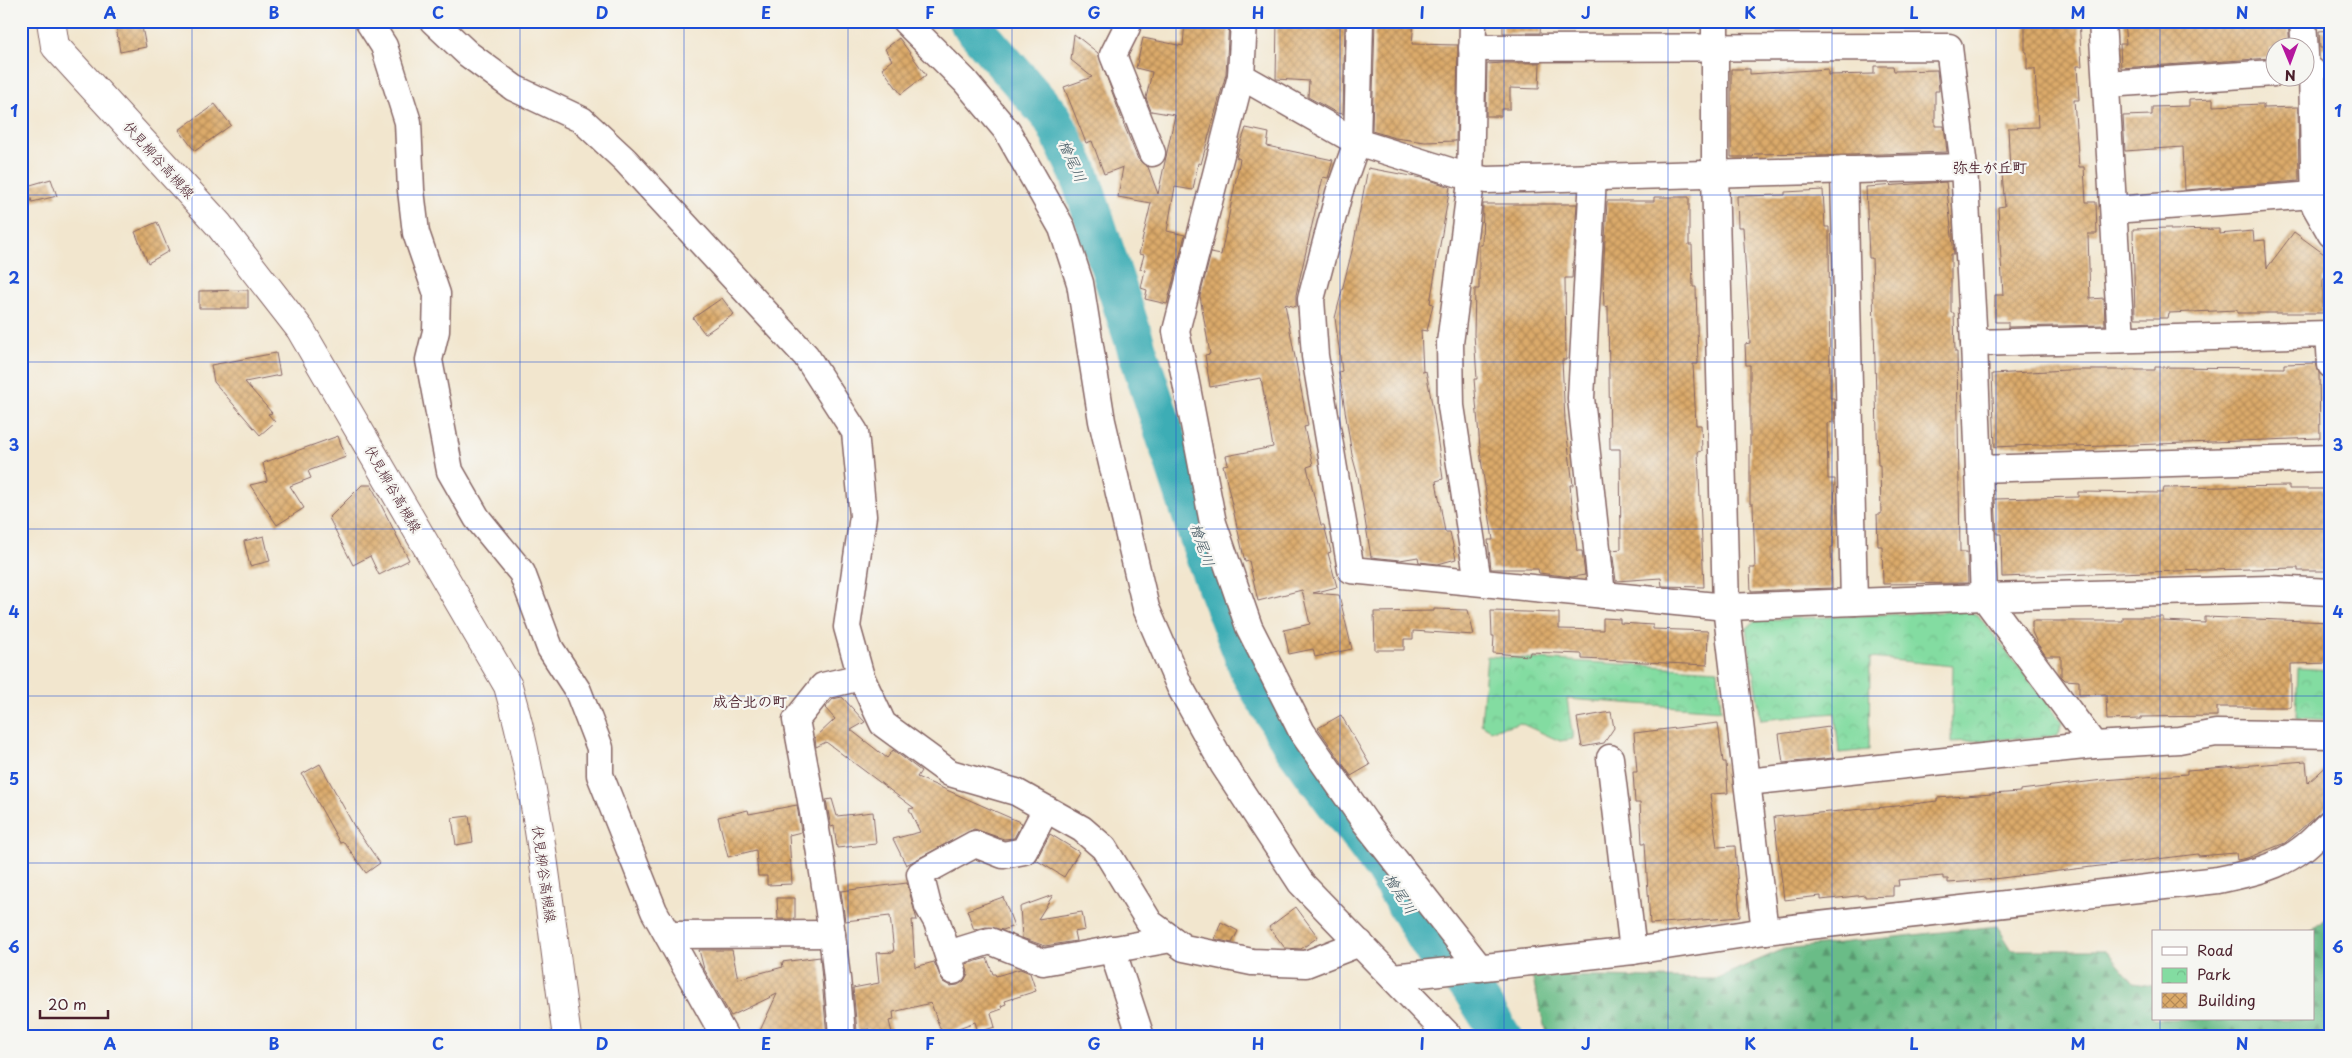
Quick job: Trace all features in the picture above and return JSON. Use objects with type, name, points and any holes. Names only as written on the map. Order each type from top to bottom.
[{"type":"main road","name":"伏見柳谷高槻線","points":[[51,21],[55,46],[219,225],[300,328],[508,686],[524,742],[567,1037]]},
{"type":"street","points":[[368,21],[384,46],[408,122],[411,190],[416,233],[437,294],[436,331],[429,360],[450,471],[477,518],[522,573],[550,648],[578,691],[600,748],[600,774],[654,911],[726,1037]]},
{"type":"street","points":[[434,21],[468,54],[514,88],[582,120],[624,160],[806,356],[855,432],[864,516],[847,627],[861,677],[883,724],[950,773],[1016,792],[1082,829],[1104,848],[1150,923],[1184,948],[1242,960],[1306,964],[1360,944]]},
{"type":"street","points":[[905,21],[965,81],[1007,131],[1062,228],[1080,283],[1102,421],[1146,608],[1180,687],[1222,764],[1301,882],[1450,1037]]},
{"type":"street","points":[[1127,21],[1127,27],[1113,55],[1152,153]]},
{"type":"street","points":[[1244,21],[1241,76],[1176,331],[1213,523],[1249,627],[1302,732],[1365,822],[1480,968]]},
{"type":"street","points":[[1360,21],[1357,142],[1340,193],[1311,299],[1315,356],[1351,570],[1726,607],[2271,589],[2331,592]]},
{"type":"street","points":[[1473,21],[1470,190],[1450,343],[1451,406],[1478,582]]},
{"type":"street","points":[[1715,21],[1715,173],[1726,607],[1764,931]]},
{"type":"street","points":[[2102,21],[2122,339]]},
{"type":"street","points":[[2303,21],[2306,38]]},
{"type":"street","points":[[1472,48],[1949,48],[1964,167],[1974,343],[1984,597],[2094,745]]},
{"type":"street","points":[[2106,84],[2264,74]]},
{"type":"street","points":[[1241,76],[1357,142],[1469,177],[1487,180],[1964,167]]},
{"type":"street","points":[[2313,88],[2314,206],[2331,234]]},
{"type":"street","points":[[1844,170],[1854,602]]},
{"type":"street","points":[[1593,177],[1581,398],[1602,595]]},
{"type":"street","points":[[2114,210],[2314,195]]},
{"type":"street","points":[[1974,343],[2329,334],[2331,364]]},
{"type":"street","points":[[1979,469],[2331,458]]},
{"type":"street","points":[[842,1037],[838,979],[832,934],[818,839],[796,720],[823,686],[861,677]]},
{"type":"street","points":[[1747,782],[2094,745],[2179,740],[2216,733],[2331,735]]},
{"type":"street","points":[[1610,758],[1633,951]]},
{"type":"street","points":[[1046,809],[1024,851],[1003,855],[975,844],[920,874],[928,906],[937,922],[950,962],[990,941],[1043,962],[1171,939]]},
{"type":"street","points":[[1393,977],[1633,951],[1764,931],[2218,880],[2255,872],[2279,862],[2302,850],[2331,822]]},
{"type":"street","points":[[668,935],[832,934]]},
{"type":"street","points":[[1112,949],[1141,1037]]},
{"type":"green space","points":[[1967,611],[1978,615],[2062,722],[2058,736],[1951,742],[1953,666],[1870,658],[1869,750],[1839,753],[1835,713],[1761,720],[1746,629],[1756,620]]},
{"type":"green space","points":[[1487,656],[1718,670],[1721,710],[1567,699],[1573,739],[1560,741],[1520,723],[1491,730],[1481,724]]},
{"type":"green space","points":[[2298,668],[2331,670],[2331,720],[2296,718]]},
{"type":"green space","points":[[2331,913],[2331,1037],[1547,1037],[1532,976],[1715,979],[1784,949],[1997,926],[2012,950],[2106,950],[2134,983],[2152,986],[2152,1020],[2314,1020],[2314,930],[2312,930]]},
{"type":"building","points":[[1185,21],[1229,21],[1226,74],[1201,164],[1198,163],[1193,190],[1175,187],[1167,231],[1185,235],[1167,304],[1145,299],[1147,290],[1141,288],[1145,270],[1140,269],[1144,255],[1139,254],[1151,203],[1118,197],[1123,167],[1104,174],[1092,141],[1086,143],[1064,87],[1092,77],[1071,60],[1074,34],[1098,53],[1138,159],[1148,167],[1158,194],[1175,115],[1151,111],[1146,98],[1152,72],[1136,68],[1143,38],[1183,46]]},
{"type":"building","points":[[1277,21],[1345,21],[1343,114],[1337,113],[1308,97],[1309,81],[1276,79]]},
{"type":"building","points":[[1375,21],[1414,21],[1412,44],[1458,45],[1456,141],[1425,142],[1395,138],[1372,131]]},
{"type":"building","points":[[1503,21],[1541,21],[1540,33],[1503,33]]},
{"type":"building","points":[[2025,21],[2079,21],[2082,66],[2077,66],[2079,100],[2074,100],[2079,167],[2084,167],[2086,202],[2096,202],[2097,234],[2088,234],[2090,299],[2104,298],[2105,325],[2008,327],[2008,322],[1995,322],[1995,295],[2003,295],[1998,207],[2005,206],[2002,174],[2010,173],[2008,128],[2038,127],[2035,69],[2027,69]]},
{"type":"building","points":[[2124,21],[2288,21],[2289,38],[2264,38],[2264,58],[2121,68],[2120,44],[2126,44]]},
{"type":"building","points":[[141,22],[146,47],[120,52],[116,27]]},
{"type":"building","points":[[2331,30],[2331,48],[2320,48],[2319,31]]},
{"type":"building","points":[[899,38],[926,75],[901,94],[882,68],[892,60],[885,49]]},
{"type":"building","points":[[1540,63],[1539,89],[1510,88],[1510,109],[1501,109],[1501,116],[1486,116],[1487,64]]},
{"type":"building","points":[[1874,66],[1893,66],[1894,71],[1937,70],[1939,91],[1935,91],[1935,126],[1944,126],[1947,152],[1817,156],[1817,153],[1754,154],[1753,157],[1731,157],[1731,69],[1750,69],[1750,74],[1828,69],[1828,75],[1874,74]]},
{"type":"building","points":[[2213,99],[2213,106],[2263,104],[2263,108],[2298,107],[2299,181],[2185,190],[2183,147],[2125,151],[2123,116],[2152,115],[2152,107],[2189,106],[2189,100]]},
{"type":"building","points":[[215,104],[231,125],[195,151],[179,130]]},
{"type":"building","points":[[1246,128],[1269,133],[1267,146],[1333,160],[1328,178],[1323,177],[1296,295],[1296,307],[1285,304],[1308,426],[1304,427],[1313,465],[1307,467],[1321,525],[1324,525],[1331,552],[1328,553],[1337,587],[1313,593],[1339,595],[1352,649],[1315,657],[1313,649],[1289,654],[1284,630],[1310,624],[1302,590],[1258,601],[1249,561],[1245,562],[1223,465],[1228,464],[1226,456],[1273,447],[1261,378],[1210,387],[1205,355],[1210,354],[1200,296],[1211,253],[1221,255],[1240,159],[1236,157]]},
{"type":"building","points":[[1368,168],[1427,179],[1450,187],[1430,303],[1433,304],[1427,331],[1421,330],[1423,372],[1426,371],[1443,479],[1436,481],[1445,532],[1450,532],[1456,559],[1438,564],[1419,562],[1418,557],[1400,560],[1371,557],[1358,477],[1352,455],[1339,372],[1342,371],[1335,318],[1353,247]]},
{"type":"building","points":[[51,179],[57,196],[32,202],[27,186]]},
{"type":"building","points":[[1946,182],[1954,254],[1951,254],[1951,313],[1954,313],[1955,352],[1957,352],[1960,552],[1967,552],[1968,583],[1883,584],[1882,546],[1878,546],[1877,514],[1881,514],[1880,465],[1878,465],[1872,258],[1869,258],[1866,187]]},
{"type":"building","points":[[1823,190],[1825,227],[1829,227],[1830,398],[1834,398],[1835,422],[1827,423],[1828,479],[1835,479],[1833,547],[1831,547],[1832,588],[1751,591],[1750,568],[1755,568],[1753,504],[1750,504],[1750,365],[1746,365],[1745,344],[1750,343],[1743,227],[1738,227],[1737,196],[1785,195],[1785,192]]},
{"type":"building","points":[[1654,197],[1689,197],[1689,245],[1692,245],[1693,287],[1696,287],[1698,364],[1693,364],[1696,425],[1701,425],[1702,451],[1698,452],[1704,587],[1662,586],[1661,578],[1616,581],[1612,550],[1621,549],[1620,449],[1610,449],[1608,306],[1604,307],[1603,278],[1607,201],[1654,201]]},
{"type":"building","points":[[1483,204],[1577,204],[1572,278],[1565,278],[1566,360],[1562,360],[1565,420],[1573,485],[1570,485],[1577,551],[1582,551],[1585,575],[1572,577],[1539,573],[1538,569],[1491,569],[1488,540],[1493,540],[1481,459],[1474,379],[1477,379],[1474,334],[1475,289],[1479,289],[1479,245],[1482,245]]},
{"type":"building","points":[[157,222],[169,251],[148,263],[135,232]]},
{"type":"building","points":[[2170,228],[2170,230],[2219,229],[2219,234],[2253,231],[2254,241],[2265,240],[2267,268],[2294,232],[2331,259],[2331,269],[2323,280],[2323,313],[2237,313],[2237,310],[2169,313],[2168,318],[2135,318],[2133,229]]},
{"type":"building","points":[[248,290],[248,308],[199,308],[199,291]]},
{"type":"building","points":[[722,298],[734,314],[705,334],[693,318]]},
{"type":"building","points":[[276,353],[280,375],[245,382],[272,413],[268,414],[275,422],[260,435],[214,382],[211,365]]},
{"type":"building","points":[[2316,363],[2319,373],[2320,438],[2077,447],[2076,445],[2036,445],[1995,447],[1992,374],[2067,370],[2155,370],[2155,367],[2284,368],[2284,364]]},
{"type":"building","points":[[338,436],[346,457],[308,471],[311,478],[290,486],[304,508],[277,525],[250,485],[267,481],[263,463]]},
{"type":"building","points":[[362,485],[371,485],[409,560],[379,575],[370,556],[353,565],[329,518]]},
{"type":"building","points":[[2289,486],[2289,489],[2331,489],[2331,571],[2298,571],[2298,568],[2002,577],[2001,534],[1997,534],[1995,499],[2078,497],[2078,492],[2163,493],[2164,488]]},
{"type":"building","points":[[264,536],[270,561],[250,566],[244,541]]},
{"type":"building","points":[[1434,609],[1468,610],[1474,635],[1413,631],[1413,639],[1404,639],[1404,650],[1375,650],[1374,612],[1434,611]]},
{"type":"building","points":[[1491,611],[1559,613],[1559,629],[1603,630],[1603,618],[1620,619],[1620,623],[1653,625],[1653,629],[1708,631],[1707,665],[1582,659],[1582,654],[1530,652],[1529,656],[1493,653],[1494,636],[1492,636]]},
{"type":"building","points":[[2123,617],[2163,617],[2163,621],[2205,623],[2205,617],[2331,622],[2331,663],[2291,664],[2291,707],[2217,707],[2217,716],[2141,717],[2141,719],[2107,720],[2106,694],[2079,695],[2079,681],[2065,680],[2061,676],[2061,656],[2046,656],[2037,643],[2032,632],[2032,621],[2123,621]]},
{"type":"building","points":[[842,697],[865,722],[851,730],[887,758],[893,750],[921,771],[917,777],[1022,823],[1014,838],[1004,839],[974,829],[906,865],[893,839],[920,832],[909,809],[914,808],[826,742],[816,747],[815,738],[835,719],[825,708],[833,699]]},
{"type":"building","points":[[1611,712],[1614,728],[1604,743],[1582,747],[1577,718]]},
{"type":"building","points":[[1341,715],[1370,765],[1351,776],[1318,728]]},
{"type":"building","points":[[1718,723],[1723,762],[1726,762],[1728,793],[1710,794],[1717,847],[1735,846],[1740,917],[1650,924],[1645,843],[1642,843],[1640,803],[1635,803],[1633,772],[1637,772],[1634,733]]},
{"type":"building","points":[[1829,727],[1833,758],[1783,763],[1779,734]]},
{"type":"building","points":[[2306,761],[2308,783],[2331,762],[2331,803],[2285,843],[2247,858],[2237,860],[2236,853],[2198,856],[2198,854],[1977,881],[1948,883],[1948,879],[1943,879],[1943,876],[1898,880],[1899,886],[1893,886],[1893,896],[1865,897],[1865,895],[1821,900],[1821,896],[1784,900],[1774,817],[1897,806],[1937,801],[1937,798],[2020,792],[2020,790],[2103,780],[2187,774],[2187,770]]},
{"type":"building","points":[[320,764],[354,826],[380,863],[366,873],[344,842],[340,843],[302,774]]},
{"type":"building","points":[[832,799],[837,816],[873,812],[876,844],[837,848],[834,826],[831,827],[826,800]]},
{"type":"building","points":[[797,805],[801,832],[789,835],[792,884],[767,885],[767,876],[758,876],[756,850],[728,857],[718,817],[748,810],[749,814]]},
{"type":"building","points":[[469,816],[473,842],[456,845],[452,818]]},
{"type":"building","points":[[1050,834],[1079,852],[1064,877],[1036,860]]},
{"type":"building","points":[[907,883],[917,920],[912,920],[915,967],[934,962],[943,982],[950,986],[958,985],[964,981],[968,974],[966,964],[987,958],[993,974],[996,976],[1020,969],[1030,973],[1036,991],[1005,1001],[1006,1004],[1001,1006],[1002,1009],[991,1013],[995,1027],[978,1032],[975,1022],[942,1034],[931,1003],[893,1012],[894,1020],[889,1021],[893,1037],[871,1037],[869,1029],[857,1031],[853,988],[879,983],[876,953],[894,952],[890,916],[845,921],[841,891]]},
{"type":"building","points":[[1053,895],[1038,919],[1082,912],[1085,930],[1074,932],[1076,941],[1045,946],[1022,938],[1020,907]]},
{"type":"building","points":[[1003,897],[1014,926],[1003,930],[986,927],[974,930],[967,910]]},
{"type":"building","points":[[777,898],[795,898],[795,919],[778,919]]},
{"type":"building","points":[[1296,907],[1318,937],[1301,949],[1285,948],[1269,927]]},
{"type":"building","points":[[1221,922],[1238,931],[1232,943],[1215,939]]},
{"type":"building","points":[[699,950],[732,950],[738,979],[783,967],[782,962],[820,957],[827,1037],[757,1037],[777,994],[731,1016],[704,969]]},
{"type":"waterway","name":"檜尾川","points":[[968,21],[1053,119],[1079,173],[1207,562],[1251,674],[1292,744],[1384,868],[1437,955],[1470,986],[1502,1037]]},
{"type":"district","name":"弥生が丘町","points":[[1990,168]]},
{"type":"district","name":"成合北の町","points":[[750,702]]}]
